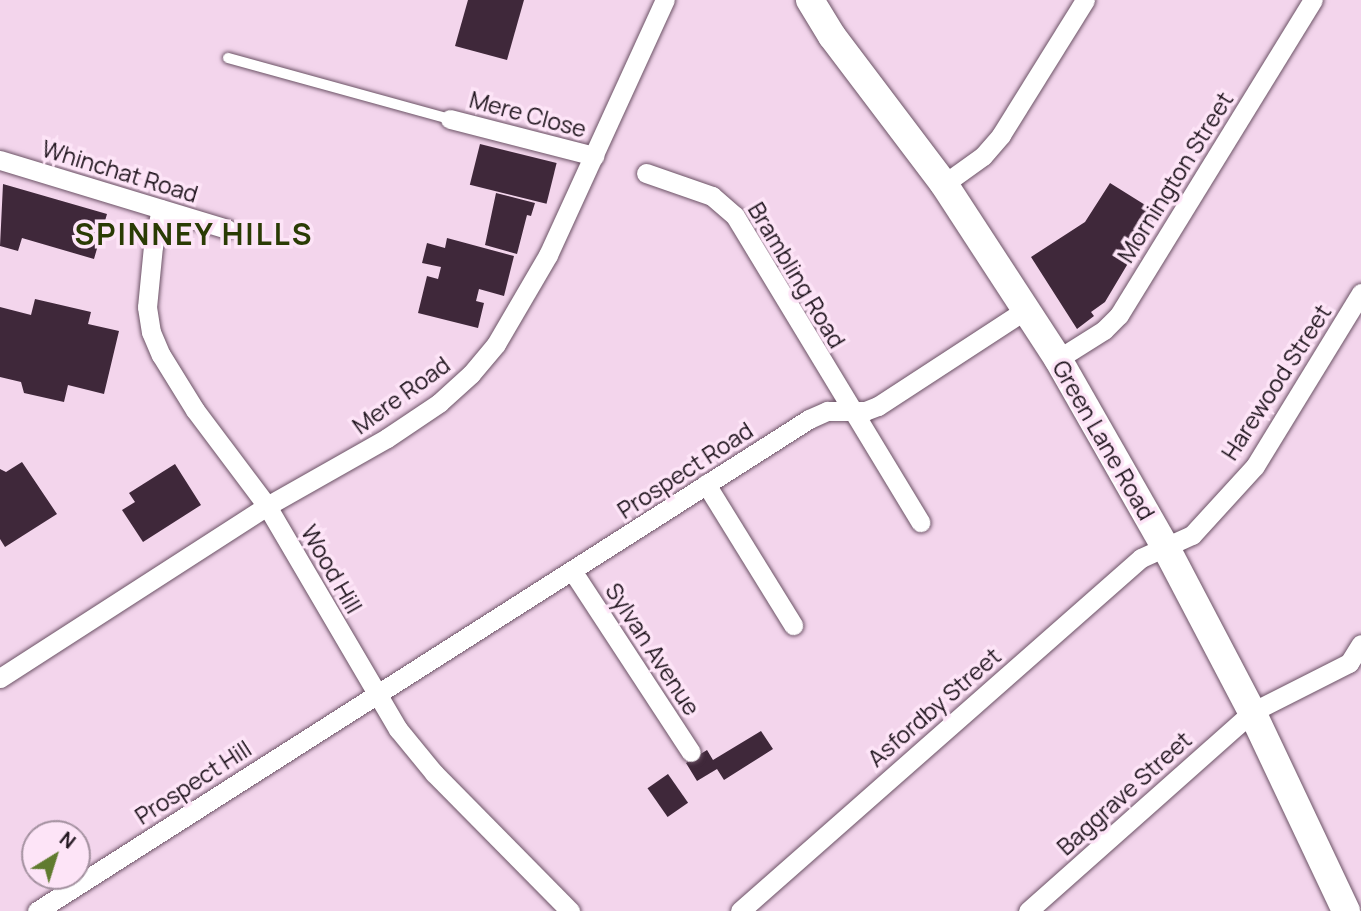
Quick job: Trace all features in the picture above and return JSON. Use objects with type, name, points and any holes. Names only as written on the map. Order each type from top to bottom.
[{"type":"street","name":"Mere Road","points":[[0,678],[267,506],[387,438],[439,403],[471,374],[496,344],[548,255],[664,0]]},
{"type":"street","name":"Green Lane Road","points":[[810,0],[832,36],[944,184],[1058,359],[1166,548],[1252,712],[1346,911]]},
{"type":"street","points":[[944,184],[983,156],[1001,135],[1085,0]]},
{"type":"street","name":"Mornington Street","points":[[1058,359],[1104,330],[1119,315],[1313,0]]},
{"type":"street","name":"Mere Close","points":[[450,119],[594,156]]},
{"type":"street","name":"Whinchat Road","points":[[0,160],[227,229]]},
{"type":"street","name":"Brambling Road","points":[[646,173],[712,196],[735,216],[849,409],[920,522]]},
{"type":"street","name":"Wood Hill","points":[[161,209],[147,289],[151,332],[161,355],[195,410],[267,506],[398,729],[434,773],[570,911]]},
{"type":"street","name":"Harewood Street","points":[[1166,548],[1192,535],[1255,466],[1361,293]]},
{"type":"street","name":"Prospect Road","points":[[376,694],[573,572],[809,419],[827,411],[865,411],[878,406],[1027,309]]},
{"type":"street","points":[[706,484],[793,625]]},
{"type":"street","name":"Asfordby Street","points":[[740,911],[1141,558],[1166,548]]},
{"type":"street","name":"Sylvan Avenue","points":[[573,572],[691,752]]},
{"type":"street","points":[[1355,667],[1361,644]]},
{"type":"street","name":"Baggrave Street","points":[[1028,911],[1252,712],[1355,667]]},
{"type":"street","name":"Prospect Hill","points":[[37,911],[376,694]]},
{"type":"lane","points":[[228,58],[450,119]]},
{"type":"building","points":[[468,0],[524,0],[507,60],[455,46]]},
{"type":"building","points":[[480,144],[557,163],[546,204],[470,185]]},
{"type":"building","points":[[1110,183],[1158,213],[1105,302],[1091,312],[1094,316],[1077,329],[1031,257],[1085,222]]},
{"type":"building","points":[[3,184],[107,214],[94,259],[22,238],[18,251],[0,246]]},
{"type":"building","points":[[496,193],[535,203],[531,216],[527,215],[517,254],[485,245]]},
{"type":"building","points":[[447,238],[514,256],[504,296],[479,289],[476,301],[484,303],[478,328],[418,313],[427,276],[438,279],[441,267],[422,263],[427,243],[445,248]]},
{"type":"building","points":[[35,299],[91,312],[88,324],[119,331],[104,394],[68,385],[64,402],[24,393],[21,382],[0,377],[0,307],[31,315]]},
{"type":"building","points":[[22,462],[57,514],[5,547],[0,539],[0,469],[6,472]]},
{"type":"building","points":[[175,464],[201,505],[143,542],[122,510],[135,502],[129,493]]},
{"type":"building","points":[[761,731],[773,749],[724,780],[717,769],[697,781],[686,763],[707,750],[713,760]]},
{"type":"building","points":[[668,774],[688,803],[668,817],[648,788]]},
{"type":"district","name":"SPINNEY HILLS","points":[[194,234]]}]
